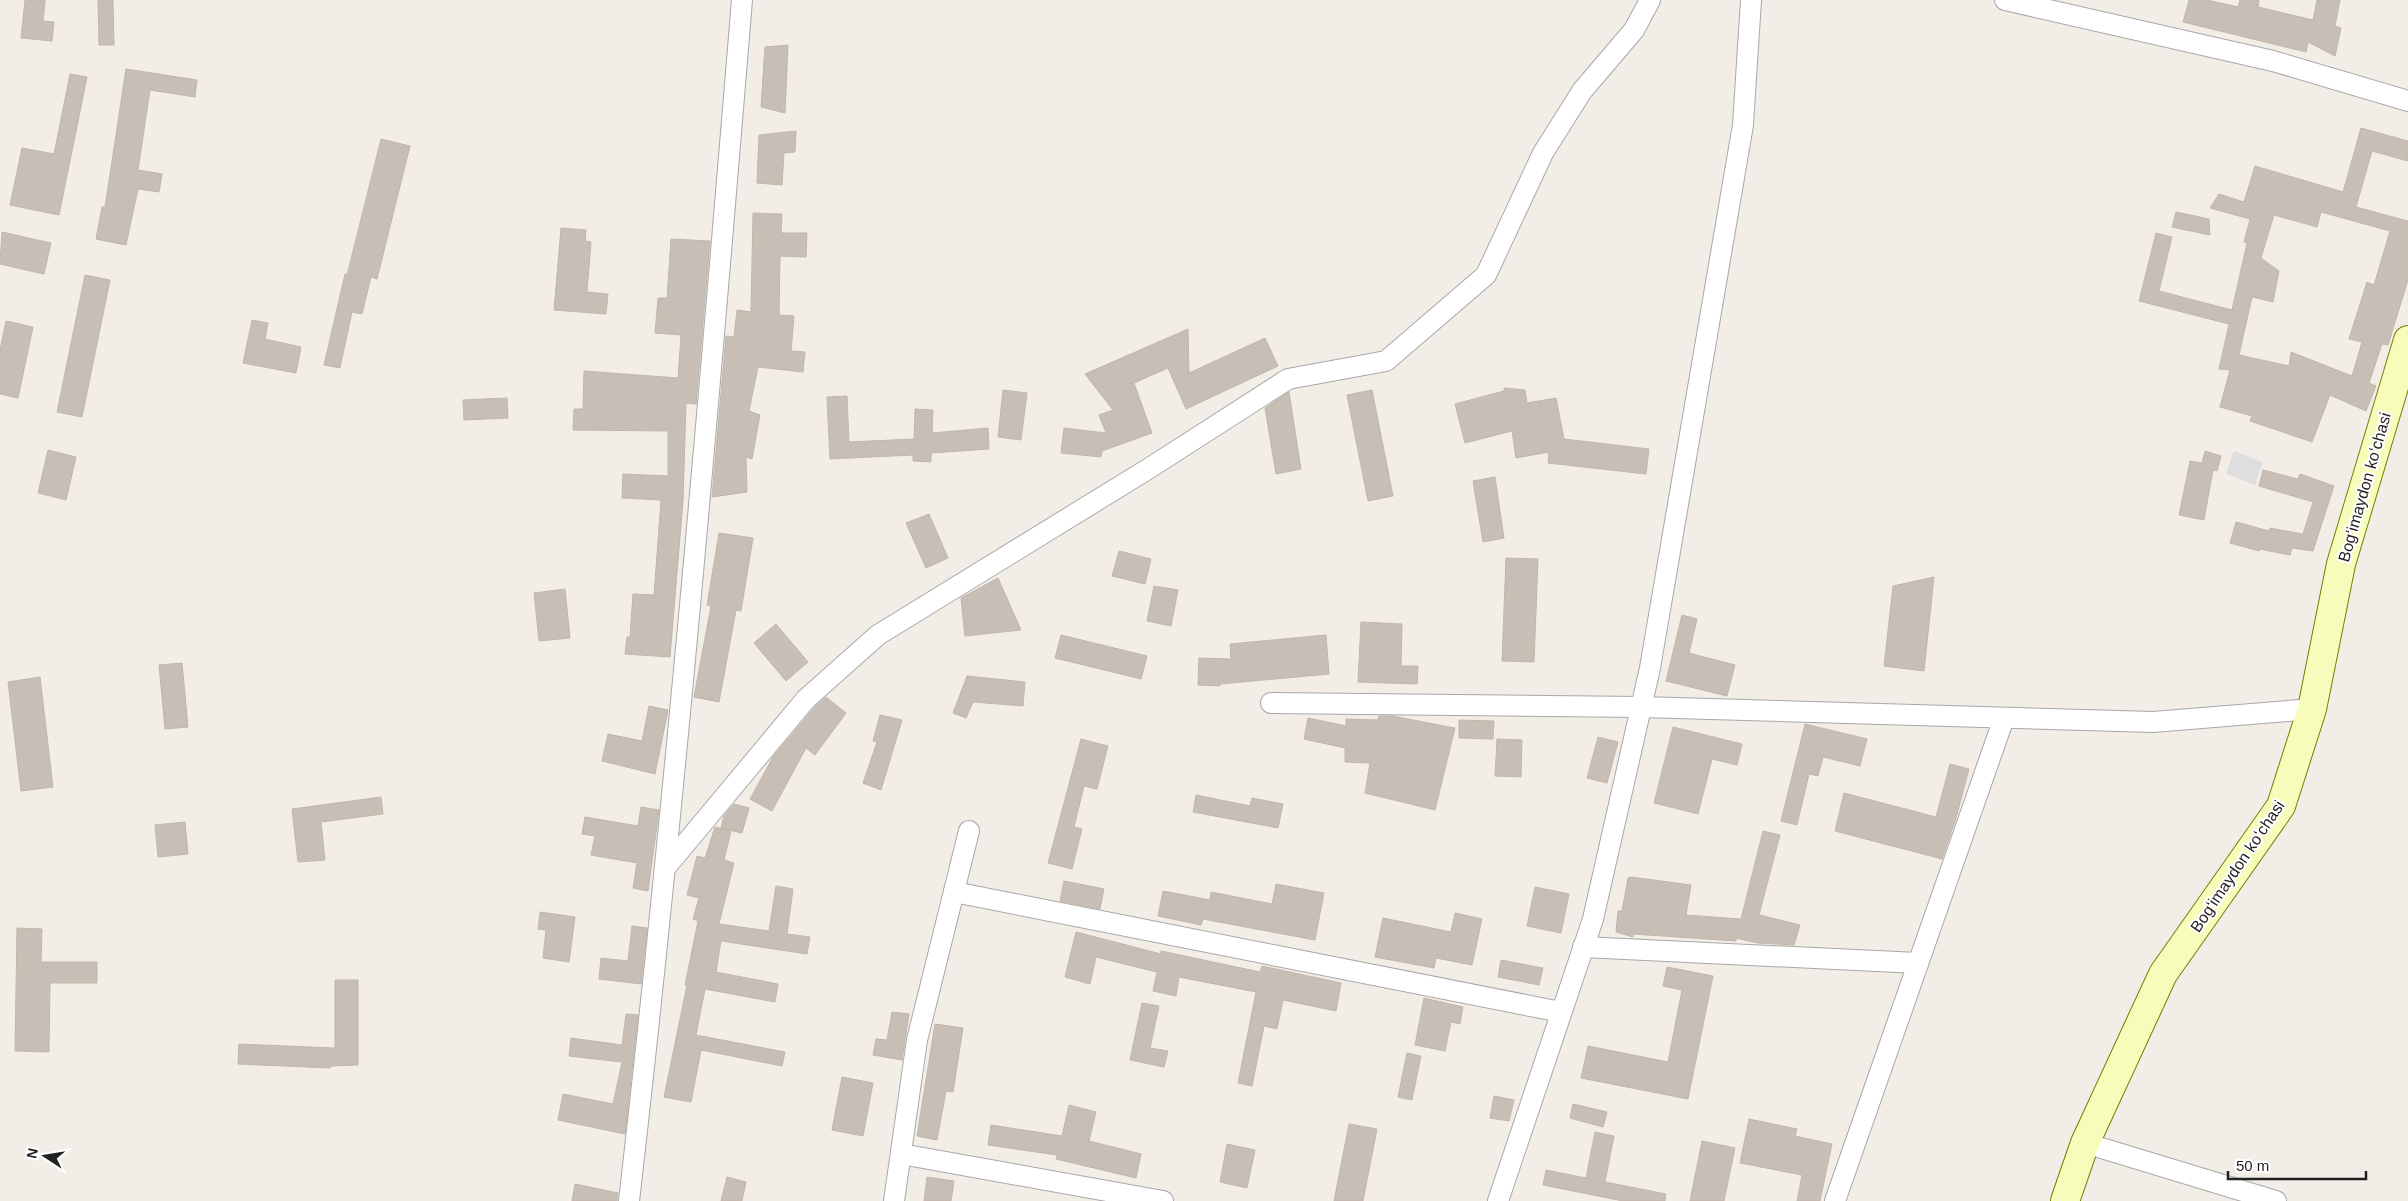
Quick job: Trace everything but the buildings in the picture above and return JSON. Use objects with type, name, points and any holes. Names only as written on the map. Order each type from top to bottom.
[{"type":"main road","name":"Bogʻimaydon koʻchasi","points":[[2065,1201],[2085,1143],[2163,974],[2281,806],[2312,709],[2341,564],[2408,340]]},
{"type":"street","points":[[629,1201],[666,867],[742,0]]},
{"type":"street","points":[[666,867],[806,699],[878,635],[1148,469],[1288,379],[1386,361],[1486,275],[1543,153],[1582,91],[1634,30],[1650,0]]},
{"type":"street","points":[[1498,1201],[1593,919],[1652,658],[1744,125],[1751,0]]},
{"type":"street","points":[[2005,0],[2273,61],[2408,101]]},
{"type":"street","points":[[1271,703],[1641,707],[2153,722],[2312,709]]},
{"type":"street","points":[[1835,1201],[2004,718]]},
{"type":"street","points":[[894,1201],[917,1040],[969,830]]},
{"type":"street","points":[[954,892],[1561,1012]]},
{"type":"street","points":[[1583,947],[1918,963]]},
{"type":"street","points":[[2085,1143],[2276,1201]]},
{"type":"street","points":[[901,1154],[1162,1201]]},
{"type":"shaded area","points":[[2234,451],[2263,462],[2255,485],[2226,474]]}]
